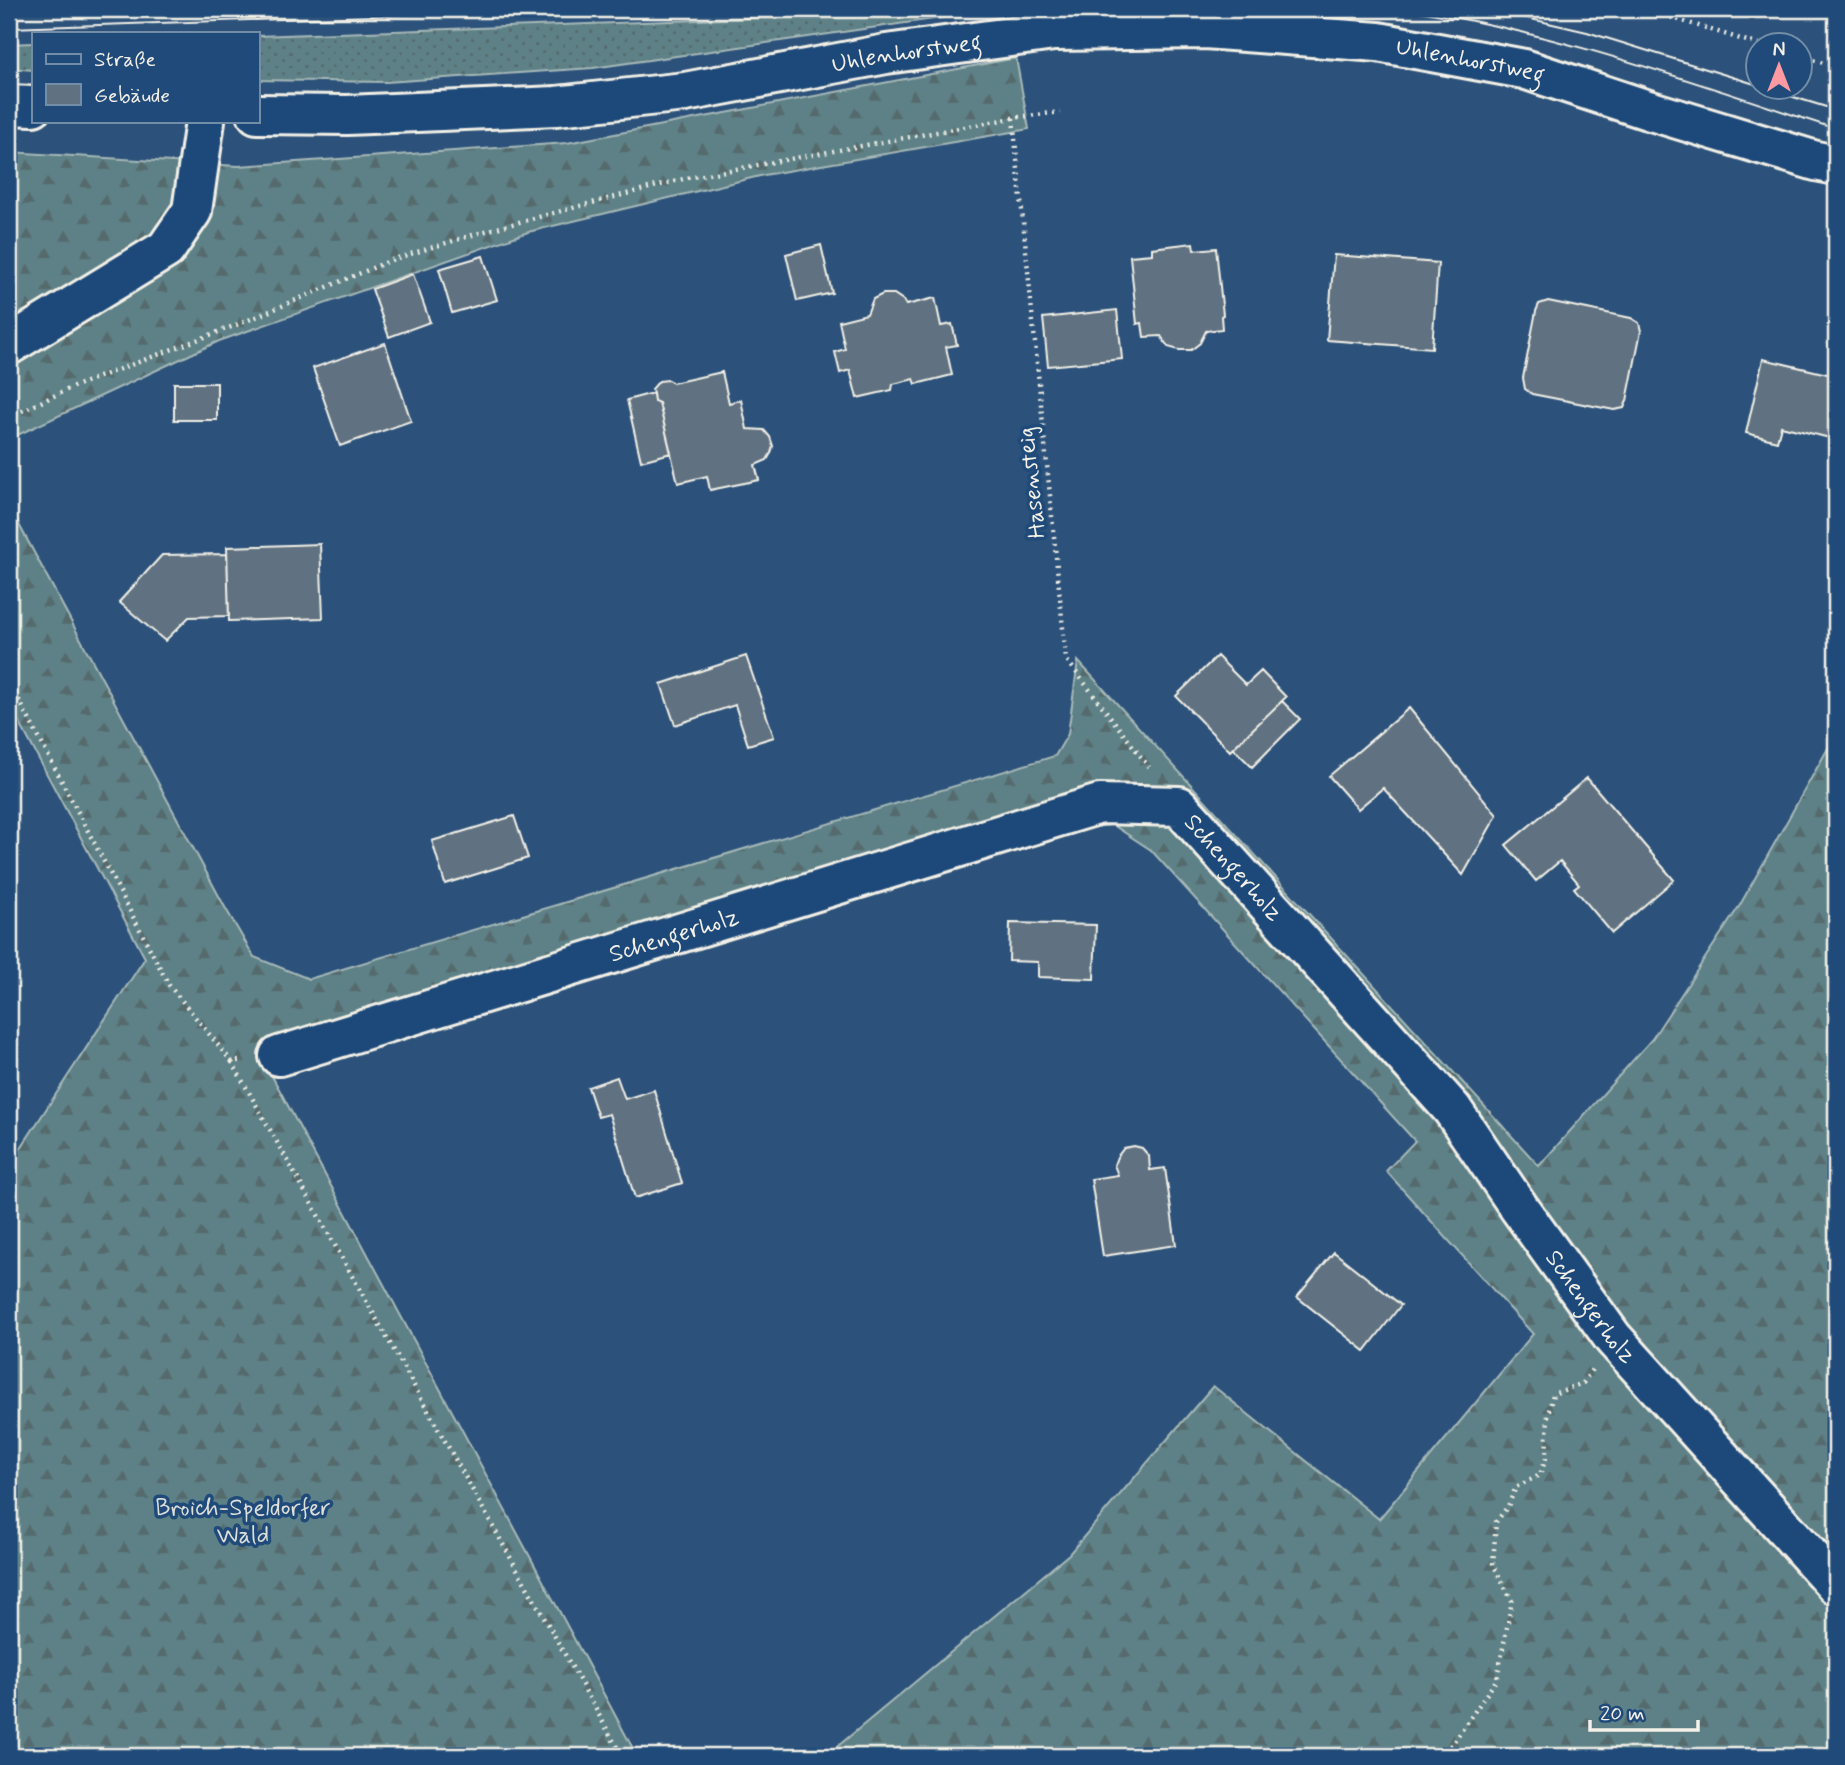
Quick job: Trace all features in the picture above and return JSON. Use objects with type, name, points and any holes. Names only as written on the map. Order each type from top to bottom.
[{"type":"main road","name":"Uhlenhorstweg","points":[[259,114],[347,116],[556,106],[685,92],[886,54],[1054,31],[1205,29],[1378,42],[1524,69],[1648,110],[1836,165]]},
{"type":"main road","points":[[9,105],[32,106]]},
{"type":"main road","points":[[9,345],[166,249],[192,211],[205,122]]},
{"type":"main road","name":"Schengerholz","points":[[279,1056],[1101,804],[1179,806],[1452,1110],[1613,1338],[1836,1585]]},
{"type":"path","points":[[1644,9],[1744,40]]},
{"type":"path","points":[[1814,60],[1836,65]]},
{"type":"path","points":[[9,417],[75,386],[239,324],[394,259],[489,230],[687,178],[1013,118],[1060,112]]},
{"type":"path","name":"Hasensteig","points":[[1013,118],[1066,659],[1179,806]]},
{"type":"path","points":[[9,681],[169,985],[232,1062],[622,1756]]},
{"type":"path","points":[[232,1062],[279,1056]]},
{"type":"path","points":[[1440,1756],[1452,1744],[1497,1679],[1511,1601],[1493,1564],[1496,1522],[1508,1506],[1516,1488],[1540,1475],[1546,1458],[1548,1415],[1553,1394],[1583,1383],[1613,1338]]},
{"type":"green space","points":[[1003,9],[593,68],[386,82],[259,80],[259,36]]},
{"type":"green space","points":[[32,43],[32,70],[9,68],[9,44]]},
{"type":"green space","points":[[1016,58],[1029,129],[764,175],[528,232],[219,341],[9,439],[9,152],[238,166],[567,143]]},
{"type":"green space","name":"Broich-Speldorfer Wald","points":[[9,506],[254,957],[309,979],[1055,756],[1068,734],[1078,661],[1539,1166],[1652,1039],[1740,905],[1836,734],[1836,1756],[826,1756],[1069,1554],[1213,1386],[1379,1519],[1533,1334],[1386,1171],[1415,1141],[1151,850],[1113,825],[1082,828],[272,1076],[637,1756],[9,1756],[9,1166],[145,958],[9,703]]},
{"type":"building","points":[[1193,243],[1194,250],[1216,248],[1222,329],[1206,331],[1200,343],[1191,350],[1179,350],[1168,347],[1161,336],[1144,337],[1142,323],[1137,324],[1130,256],[1152,254],[1152,248]]},
{"type":"building","points":[[821,245],[832,293],[797,301],[786,254]]},
{"type":"building","points":[[1334,255],[1438,263],[1432,348],[1327,340]]},
{"type":"building","points":[[483,256],[497,300],[452,313],[439,269]]},
{"type":"building","points":[[413,274],[430,322],[389,337],[372,289]]},
{"type":"building","points":[[883,294],[894,294],[906,305],[935,298],[941,326],[952,324],[957,345],[946,347],[952,375],[916,384],[914,379],[893,384],[892,390],[857,398],[850,370],[840,373],[835,352],[845,349],[839,321],[867,314],[873,299]]},
{"type":"building","points":[[1548,301],[1631,318],[1639,323],[1641,331],[1624,408],[1614,410],[1532,394],[1525,389],[1523,378],[1536,311],[1539,304]]},
{"type":"building","points":[[1117,310],[1122,359],[1048,366],[1043,318]]},
{"type":"building","points":[[385,343],[411,421],[340,446],[313,368]]},
{"type":"building","points":[[1763,359],[1836,376],[1834,439],[1781,426],[1777,441],[1746,433]]},
{"type":"building","points":[[722,372],[729,403],[741,400],[747,429],[764,430],[773,446],[771,453],[767,460],[755,465],[759,480],[710,490],[707,476],[678,483],[659,403],[654,401],[652,389],[659,381],[668,380],[673,383]]},
{"type":"building","points":[[174,383],[217,383],[217,420],[174,420]]},
{"type":"building","points":[[653,393],[654,401],[659,403],[671,453],[641,461],[627,400]]},
{"type":"building","points":[[320,544],[323,618],[229,621],[227,547]]},
{"type":"building","points":[[227,554],[229,616],[189,617],[165,641],[119,602],[162,555]]},
{"type":"building","points":[[746,656],[774,737],[748,745],[735,705],[675,725],[661,684]]},
{"type":"building","points":[[1217,656],[1246,685],[1261,671],[1286,697],[1230,751],[1176,696]]},
{"type":"building","points":[[1282,701],[1300,719],[1252,767],[1233,748]]},
{"type":"building","points":[[1409,708],[1497,815],[1463,875],[1383,788],[1358,809],[1329,776]]},
{"type":"building","points":[[1587,778],[1674,880],[1612,933],[1574,888],[1579,884],[1560,861],[1536,881],[1506,845]]},
{"type":"building","points":[[514,816],[528,858],[445,884],[432,841]]},
{"type":"building","points":[[1010,923],[1096,925],[1094,979],[1038,977],[1038,962],[1009,961]]},
{"type":"building","points":[[617,1077],[625,1099],[654,1090],[682,1183],[635,1198],[609,1114],[598,1117],[588,1087]]},
{"type":"building","points":[[1124,1148],[1142,1148],[1149,1156],[1150,1170],[1165,1168],[1176,1245],[1103,1256],[1091,1179],[1118,1175],[1114,1165],[1117,1157]]},
{"type":"building","points":[[1334,1252],[1401,1305],[1365,1351],[1297,1297]]},
{"type":"tram line","points":[[9,9],[18,9]]},
{"type":"tram line","points":[[9,28],[584,9]]},
{"type":"tram line","points":[[1406,9],[1516,31],[1624,60],[1836,129]]},
{"type":"tram line","points":[[1488,9],[1587,32],[1744,81]]},
{"type":"tram line","points":[[1810,102],[1836,110]]}]
